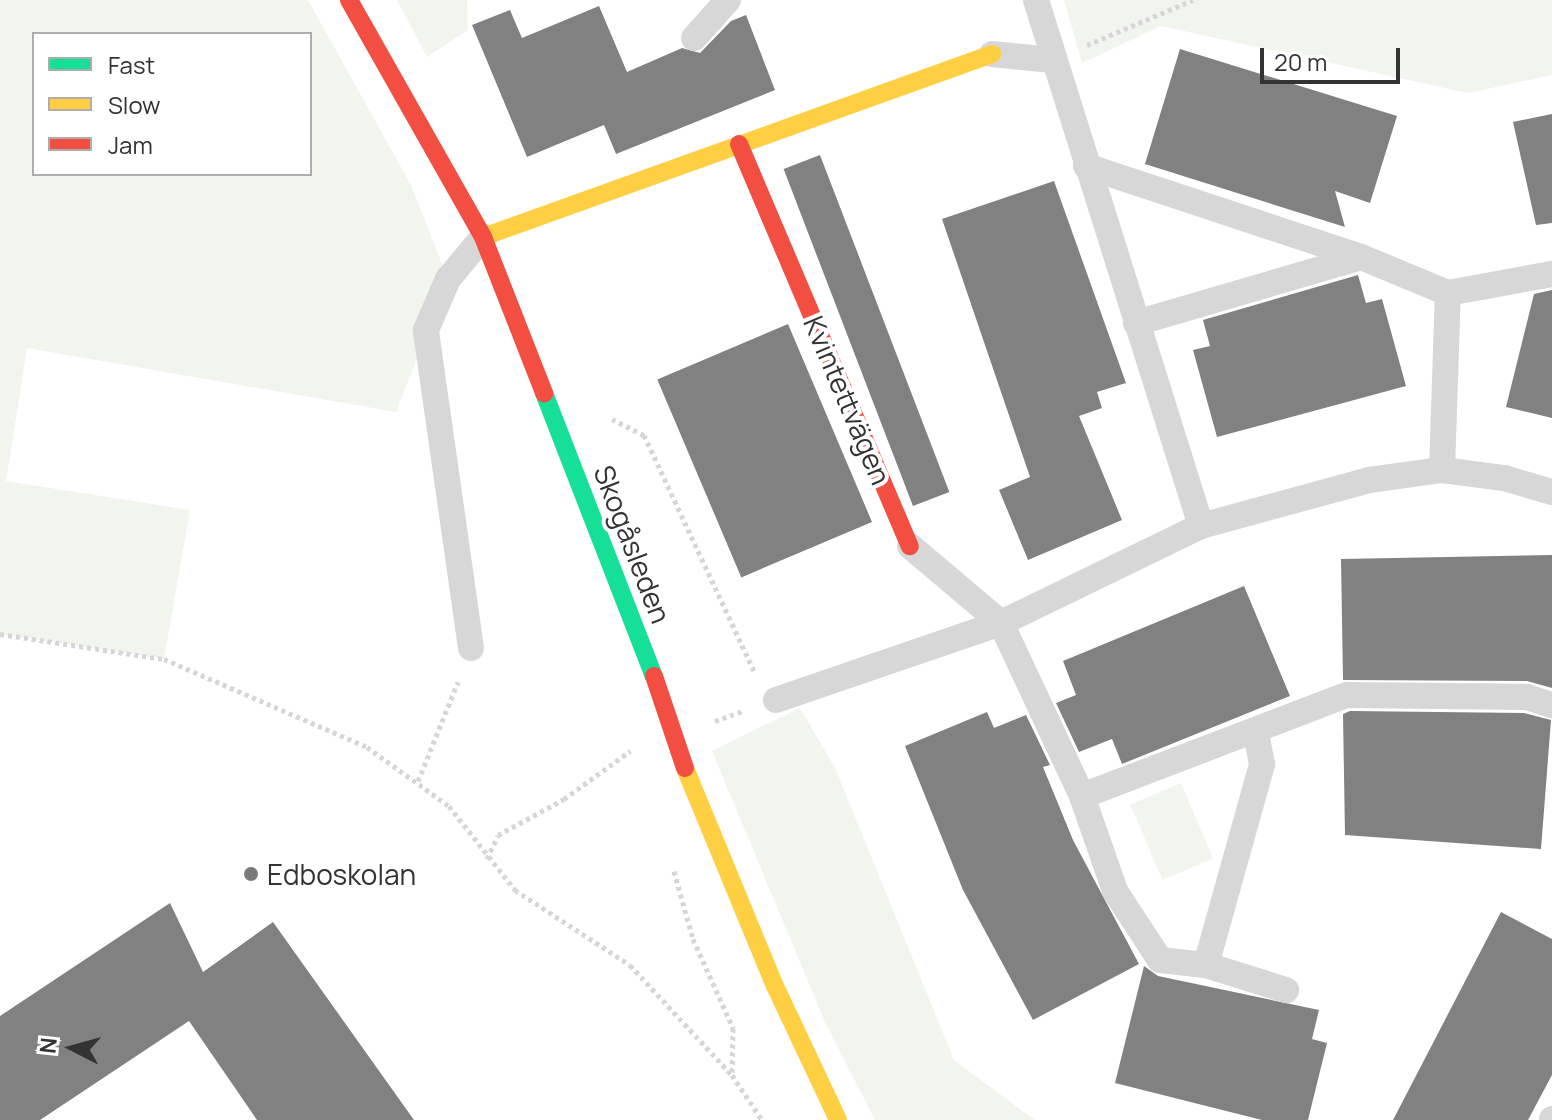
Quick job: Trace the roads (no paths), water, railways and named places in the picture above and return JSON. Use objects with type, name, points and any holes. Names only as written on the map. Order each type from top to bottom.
[{"type":"street","name":"Skogåsleden","points":[[349,0],[483,237],[654,676],[685,768],[775,986],[838,1120]]},
{"type":"street","points":[[483,237],[992,54]]},
{"type":"street","name":"Kvintettvägen","points":[[739,144],[910,546]]},
{"type":"lane","points":[[694,38],[728,0]]},
{"type":"lane","points":[[1036,0],[1052,60],[1201,526]]},
{"type":"lane","points":[[992,54],[1052,60]]},
{"type":"lane","points":[[1086,166],[1361,257],[1448,293],[1552,274]]},
{"type":"lane","points":[[471,648],[426,330],[448,279],[483,237]]},
{"type":"lane","points":[[1136,323],[1361,257]]},
{"type":"lane","points":[[1442,470],[1448,293]]},
{"type":"lane","points":[[776,700],[1001,623],[1201,526],[1369,480],[1442,470],[1504,478],[1552,492]]},
{"type":"lane","name":"Kvintettvägen","points":[[910,546],[1001,623]]},
{"type":"lane","points":[[1001,623],[1082,796],[1115,891],[1160,960],[1206,965],[1286,990]]},
{"type":"lane","points":[[1082,796],[1256,733],[1347,695],[1527,697],[1552,705]]},
{"type":"lane","points":[[1206,965],[1262,764],[1256,733]]},
{"type":"place","name":"Edboskolan","points":[[251,874]]}]
